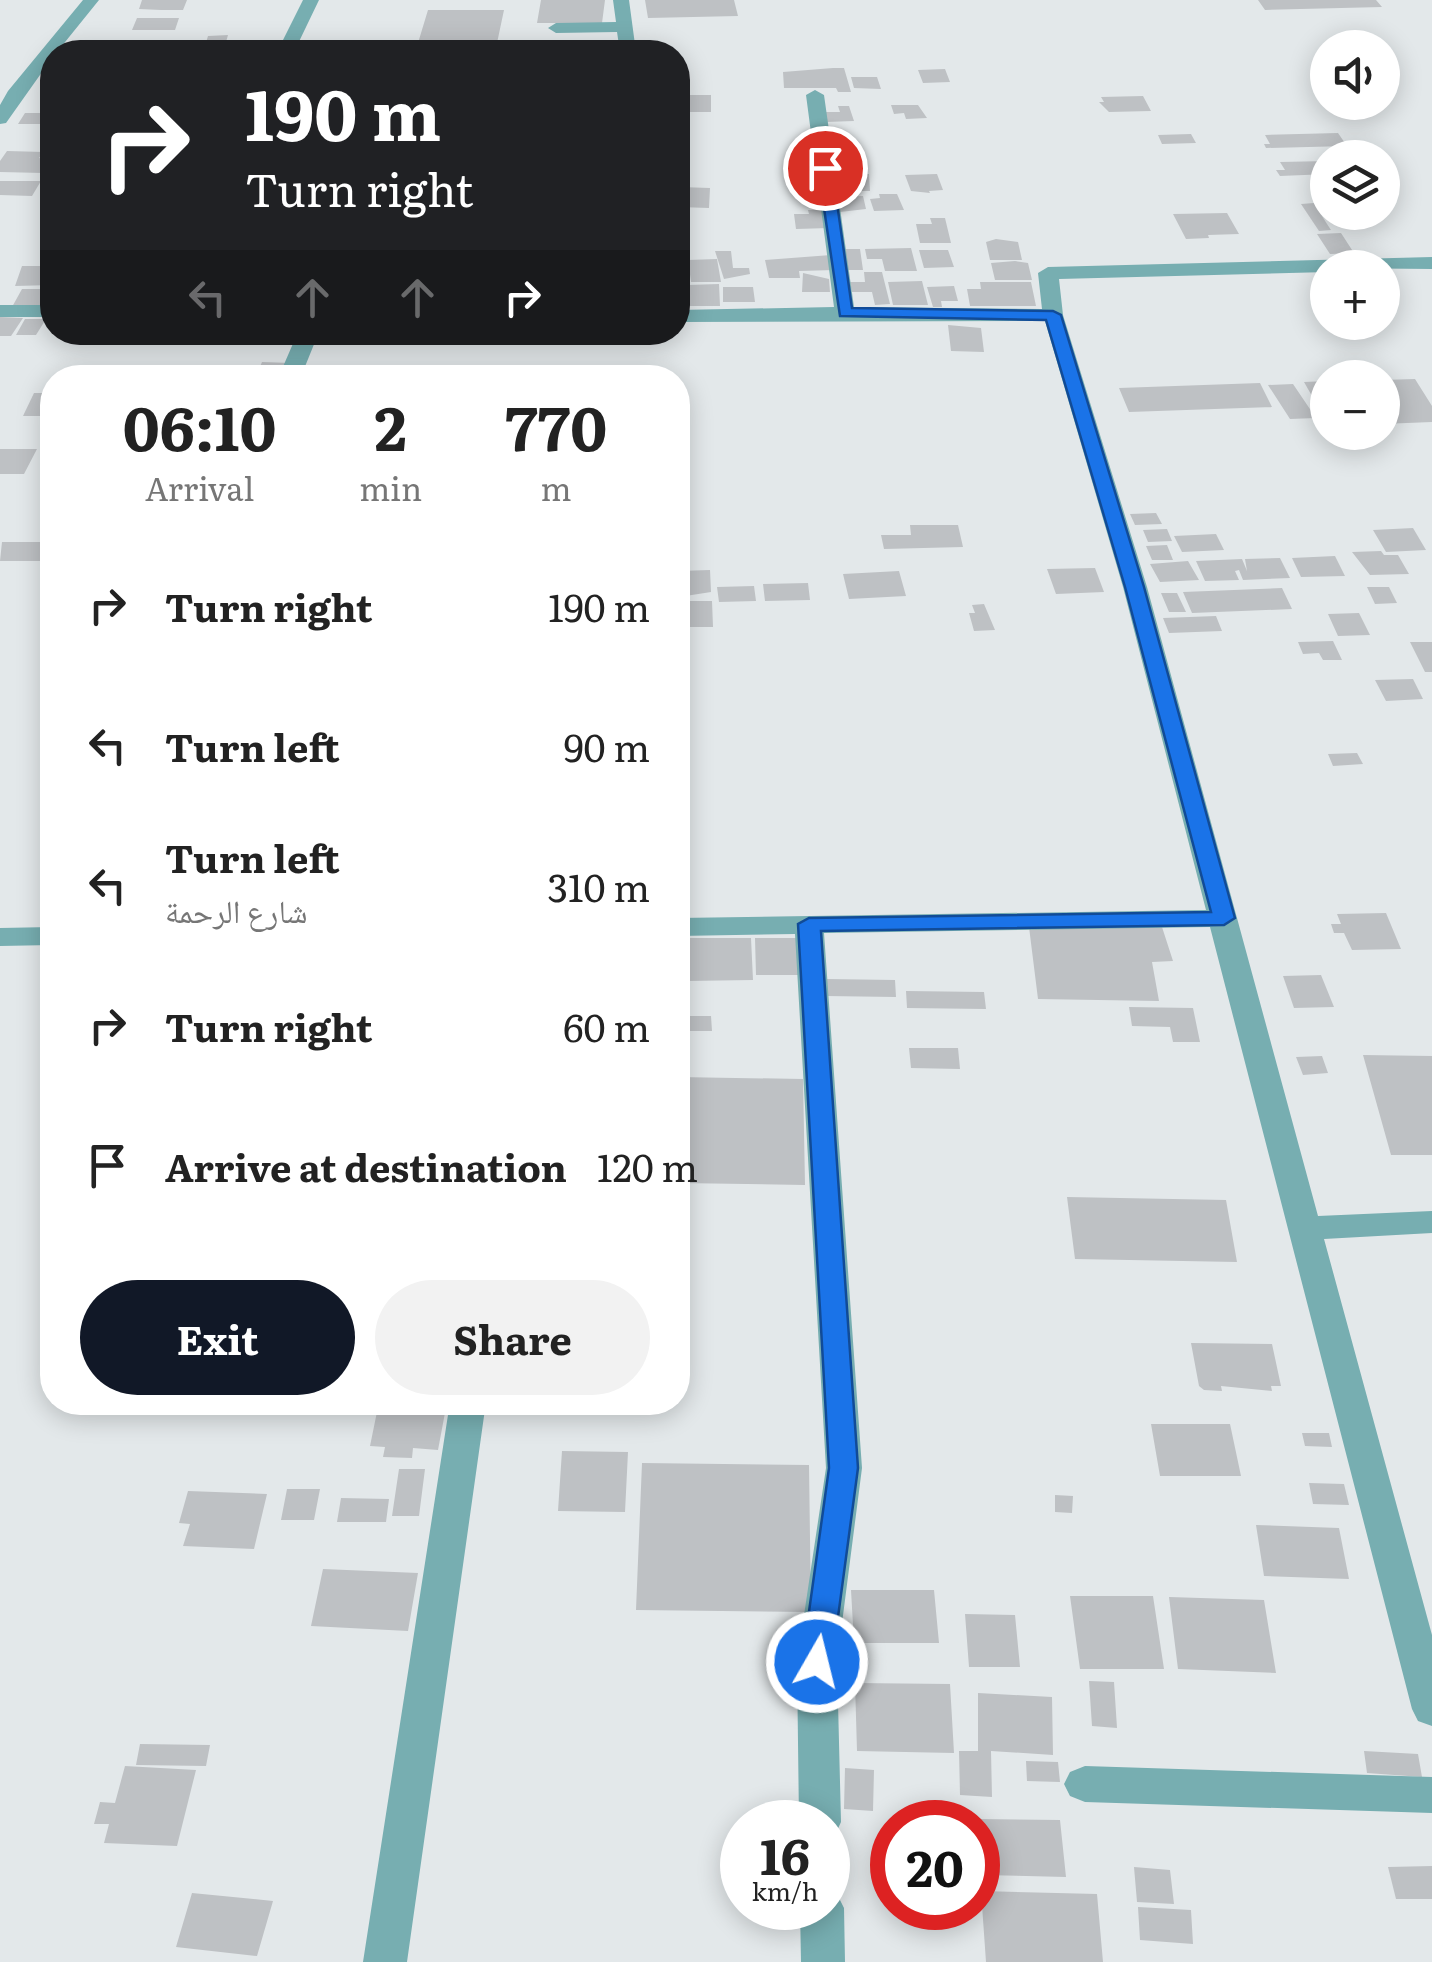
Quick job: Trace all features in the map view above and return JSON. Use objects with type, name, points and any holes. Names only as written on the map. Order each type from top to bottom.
[{"type":"street","points":[[61,40],[90,0]]},
{"type":"street","points":[[294,40],[310,0]]},
{"type":"street","points":[[621,0],[626,40]]},
{"type":"street","points":[[556,28],[624,27]]},
{"type":"street","points":[[0,119],[8,92],[40,64]]},
{"type":"street","points":[[815,95],[845,312]]},
{"type":"street","points":[[1432,262],[1048,273],[1053,315],[1134,587],[1424,1649],[1432,1709]]},
{"type":"street","points":[[0,311],[40,311]]},
{"type":"street","points":[[690,316],[845,312],[1053,315]]},
{"type":"street","points":[[690,926],[1224,918]]},
{"type":"street","points":[[809,924],[844,1468],[817,1662],[820,1800]]},
{"type":"street","points":[[0,937],[40,936]]},
{"type":"street","points":[[1307,1228],[1432,1222]]},
{"type":"street","points":[[385,1962],[466,1415]]},
{"type":"street","points":[[1085,1784],[1432,1795]]},
{"type":"street","points":[[823,1930],[824,1962]]},
{"type":"building","points":[[142,0],[187,0],[183,10],[161,10],[139,9]]},
{"type":"building","points":[[541,0],[605,0],[602,23],[537,23]]},
{"type":"building","points":[[645,0],[734,0],[738,16],[648,18]]},
{"type":"building","points":[[1258,0],[1376,0],[1382,7],[1265,10]]},
{"type":"building","points":[[428,10],[504,10],[498,40],[419,40]]},
{"type":"building","points":[[137,18],[179,18],[175,30],[132,30]]},
{"type":"building","points":[[228,35],[227,40],[207,40],[208,36]]},
{"type":"building","points":[[844,68],[851,92],[838,92],[836,88],[784,88],[783,72]]},
{"type":"building","points":[[945,69],[950,82],[923,83],[918,70]]},
{"type":"building","points":[[851,77],[877,77],[881,89],[854,88]]},
{"type":"building","points":[[690,95],[711,95],[711,112],[690,112]]},
{"type":"building","points":[[1143,96],[1151,111],[1109,112],[1099,102],[1104,102],[1101,97]]},
{"type":"building","points":[[891,105],[918,105],[927,118],[906,119],[904,113],[894,114]]},
{"type":"building","points":[[838,106],[849,106],[854,121],[826,122],[823,112],[840,112]]},
{"type":"building","points":[[25,113],[40,113],[40,124],[18,124]]},
{"type":"building","points":[[1338,133],[1343,140],[1310,140],[1310,147],[1266,148],[1264,144],[1270,144],[1265,135]]},
{"type":"building","points":[[1191,134],[1196,143],[1162,144],[1158,135]]},
{"type":"building","points":[[7,151],[40,152],[40,173],[0,172],[0,161]]},
{"type":"building","points":[[789,151],[814,152],[815,167],[790,167]]},
{"type":"building","points":[[1310,161],[1310,175],[1280,176],[1276,170],[1285,170],[1280,162]]},
{"type":"building","points":[[838,174],[869,174],[870,191],[840,191]]},
{"type":"building","points":[[937,174],[943,190],[930,193],[911,191],[905,175]]},
{"type":"building","points":[[0,181],[40,181],[32,196],[0,195]]},
{"type":"building","points":[[690,187],[710,188],[709,208],[690,207]]},
{"type":"building","points":[[879,194],[897,194],[904,210],[874,211],[870,199],[880,198]]},
{"type":"building","points":[[863,196],[866,209],[840,212],[837,197]]},
{"type":"building","points":[[1310,203],[1310,218],[1301,204]]},
{"type":"building","points":[[808,210],[826,210],[829,228],[796,229],[794,214],[809,214]]},
{"type":"building","points":[[1227,213],[1239,234],[1186,239],[1173,214]]},
{"type":"building","points":[[930,218],[945,218],[951,243],[920,243],[916,224],[932,224]]},
{"type":"building","points":[[1341,233],[1352,250],[1327,250],[1317,234]]},
{"type":"building","points":[[986,242],[1018,242],[1022,260],[990,260]]},
{"type":"building","points":[[911,248],[917,271],[885,271],[882,259],[867,259],[865,249]]},
{"type":"building","points":[[842,249],[860,249],[863,270],[844,270]]},
{"type":"building","points":[[919,250],[948,250],[954,267],[924,268]]},
{"type":"building","points":[[715,251],[731,251],[733,268],[749,268],[750,274],[724,279]]},
{"type":"building","points":[[831,255],[834,270],[799,271],[800,278],[769,278],[765,260]]},
{"type":"building","points":[[717,259],[721,282],[691,282],[690,260]]},
{"type":"building","points":[[991,263],[1028,263],[1032,280],[995,280]]},
{"type":"building","points":[[22,266],[40,266],[40,285],[15,286]]},
{"type":"building","points":[[864,272],[882,272],[890,304],[875,305],[872,292],[852,292],[850,282],[865,282]]},
{"type":"building","points":[[803,273],[829,279],[830,292],[802,292]]},
{"type":"building","points":[[922,281],[928,305],[893,305],[888,282]]},
{"type":"building","points":[[980,282],[1031,282],[1036,306],[970,306],[967,289],[981,289]]},
{"type":"building","points":[[719,284],[720,306],[690,306],[690,285]]},
{"type":"building","points":[[954,286],[958,301],[941,301],[942,307],[933,307],[927,287]]},
{"type":"building","points":[[723,287],[753,287],[755,302],[723,302]]},
{"type":"building","points":[[22,289],[40,289],[39,307],[12,307]]},
{"type":"building","points":[[0,317],[23,318],[11,336],[0,336]]},
{"type":"building","points":[[25,319],[40,319],[36,335],[16,335]]},
{"type":"building","points":[[948,325],[981,328],[984,352],[951,351]]},
{"type":"building","points":[[262,362],[292,363],[291,365],[261,365]]},
{"type":"building","points":[[1400,379],[1415,379],[1432,406],[1432,422],[1400,423]]},
{"type":"building","points":[[1260,383],[1272,407],[1129,412],[1119,388]]},
{"type":"building","points":[[1293,384],[1310,409],[1310,418],[1290,419],[1268,385]]},
{"type":"building","points":[[34,393],[40,393],[40,416],[23,416]]},
{"type":"building","points":[[0,449],[37,449],[24,474],[0,474]]},
{"type":"building","points":[[1156,513],[1162,524],[1135,525],[1130,514]]},
{"type":"building","points":[[910,525],[958,525],[963,547],[884,549],[881,535],[911,535]]},
{"type":"building","points":[[1413,528],[1426,550],[1386,552],[1373,530]]},
{"type":"building","points":[[1167,529],[1172,541],[1148,542],[1143,530]]},
{"type":"building","points":[[1216,534],[1224,550],[1182,552],[1174,536]]},
{"type":"building","points":[[2,542],[40,542],[40,561],[0,561]]},
{"type":"building","points":[[1167,545],[1173,560],[1152,560],[1146,546]]},
{"type":"building","points":[[1381,551],[1384,555],[1398,555],[1409,574],[1370,575],[1352,552]]},
{"type":"building","points":[[1335,556],[1345,576],[1301,577],[1292,558]]},
{"type":"building","points":[[1280,558],[1290,578],[1243,580],[1239,570],[1235,571],[1239,580],[1205,581],[1196,561],[1242,559],[1247,571],[1245,559]]},
{"type":"building","points":[[1188,561],[1199,580],[1160,582],[1150,564]]},
{"type":"building","points":[[1095,568],[1104,592],[1056,594],[1047,569]]},
{"type":"building","points":[[710,570],[711,592],[690,595],[690,571]]},
{"type":"building","points":[[899,571],[906,596],[849,599],[843,574]]},
{"type":"building","points":[[808,583],[810,600],[765,601],[763,584]]},
{"type":"building","points":[[754,586],[756,601],[719,602],[717,587]]},
{"type":"building","points":[[1367,587],[1389,587],[1397,603],[1375,604]]},
{"type":"building","points":[[1282,588],[1292,609],[1192,613],[1183,592]]},
{"type":"building","points":[[1161,593],[1177,593],[1186,612],[1169,612]]},
{"type":"building","points":[[690,601],[712,601],[713,627],[690,627]]},
{"type":"building","points":[[984,604],[995,630],[974,631],[969,613],[975,613],[972,605]]},
{"type":"building","points":[[1359,613],[1370,635],[1338,636],[1328,614]]},
{"type":"building","points":[[1216,616],[1222,631],[1169,633],[1163,618]]},
{"type":"building","points":[[1333,641],[1342,660],[1323,660],[1319,653],[1303,654],[1298,642]]},
{"type":"building","points":[[1410,642],[1432,642],[1432,672],[1425,672]]},
{"type":"building","points":[[1413,679],[1423,699],[1386,701],[1375,680]]},
{"type":"building","points":[[1357,753],[1363,764],[1333,766],[1328,754]]},
{"type":"building","points":[[1386,913],[1401,949],[1352,950],[1344,933],[1334,933],[1331,924],[1341,924],[1337,914]]},
{"type":"building","points":[[1029,927],[1162,927],[1173,961],[1152,962],[1159,1001],[1038,999]]},
{"type":"building","points":[[690,938],[751,938],[753,980],[690,981]]},
{"type":"building","points":[[755,938],[805,938],[807,975],[756,975]]},
{"type":"building","points":[[1321,975],[1334,1007],[1294,1008],[1283,976]]},
{"type":"building","points":[[826,979],[895,980],[896,997],[826,996]]},
{"type":"building","points":[[906,991],[984,992],[986,1009],[907,1008]]},
{"type":"building","points":[[1129,1007],[1193,1008],[1200,1042],[1173,1042],[1170,1027],[1132,1026]]},
{"type":"building","points":[[690,1016],[711,1016],[712,1031],[690,1031]]},
{"type":"building","points":[[909,1048],[958,1048],[960,1069],[911,1068]]},
{"type":"building","points":[[1363,1055],[1432,1056],[1432,1155],[1391,1155]]},
{"type":"building","points":[[1322,1056],[1328,1073],[1303,1075],[1296,1057]]},
{"type":"building","points":[[690,1077],[803,1079],[805,1185],[690,1183]]},
{"type":"building","points":[[1067,1197],[1226,1200],[1237,1262],[1075,1259]]},
{"type":"building","points":[[1191,1343],[1272,1344],[1281,1386],[1271,1386],[1272,1391],[1221,1386],[1222,1391],[1204,1390],[1199,1386]]},
{"type":"building","points":[[376,1415],[445,1415],[438,1450],[413,1448],[412,1458],[383,1457],[385,1447],[370,1446]]},
{"type":"building","points":[[1151,1424],[1230,1424],[1241,1476],[1160,1476]]},
{"type":"building","points":[[1302,1433],[1329,1433],[1332,1447],[1305,1446]]},
{"type":"building","points":[[562,1451],[628,1452],[625,1512],[558,1511]]},
{"type":"building","points":[[642,1463],[809,1465],[811,1612],[636,1610]]},
{"type":"building","points":[[399,1469],[425,1469],[419,1516],[392,1516]]},
{"type":"building","points":[[1309,1483],[1344,1484],[1349,1505],[1313,1504]]},
{"type":"building","points":[[287,1489],[320,1489],[314,1520],[281,1520]]},
{"type":"building","points":[[188,1491],[267,1494],[254,1549],[183,1546],[190,1524],[179,1523]]},
{"type":"building","points":[[1055,1495],[1073,1496],[1072,1513],[1055,1512]]},
{"type":"building","points":[[341,1498],[389,1499],[386,1522],[337,1522]]},
{"type":"building","points":[[1256,1525],[1339,1528],[1349,1579],[1264,1576]]},
{"type":"building","points":[[323,1569],[418,1573],[408,1631],[311,1626]]},
{"type":"building","points":[[851,1590],[934,1590],[939,1643],[854,1643]]},
{"type":"building","points":[[1070,1596],[1153,1596],[1164,1669],[1080,1669]]},
{"type":"building","points":[[1169,1597],[1264,1600],[1276,1673],[1178,1669]]},
{"type":"building","points":[[965,1614],[1015,1615],[1020,1667],[969,1667]]},
{"type":"building","points":[[1089,1681],[1114,1682],[1117,1728],[1092,1726]]},
{"type":"building","points":[[855,1683],[950,1684],[954,1753],[857,1751]]},
{"type":"building","points":[[978,1693],[1052,1697],[1053,1755],[991,1751],[992,1797],[960,1795],[959,1751],[978,1751]]},
{"type":"building","points":[[140,1744],[210,1745],[206,1766],[136,1765]]},
{"type":"building","points":[[1364,1751],[1418,1754],[1422,1777],[1367,1773]]},
{"type":"building","points":[[1026,1761],[1058,1762],[1060,1782],[1027,1781]]},
{"type":"building","points":[[125,1766],[196,1770],[177,1846],[104,1843],[109,1824],[94,1824],[100,1802],[115,1803]]},
{"type":"building","points":[[845,1768],[874,1770],[870,1811],[850,1809],[850,1800],[844,1800]]},
{"type":"building","points":[[1000,1819],[1060,1820],[1066,1877],[1000,1875]]},
{"type":"building","points":[[1432,1866],[1432,1899],[1396,1899],[1388,1867]]},
{"type":"building","points":[[1134,1867],[1170,1870],[1174,1904],[1137,1902]]},
{"type":"building","points":[[1000,1891],[1097,1894],[1103,1962],[986,1962],[984,1930],[1000,1930]]},
{"type":"building","points":[[192,1893],[273,1901],[257,1956],[176,1947]]},
{"type":"building","points":[[1138,1907],[1191,1910],[1193,1944],[1140,1940]]},
{"type":"route","points":[[817,1662],[844,1468],[809,924],[1224,918],[1134,587],[1053,315],[845,312],[825,168]]}]
